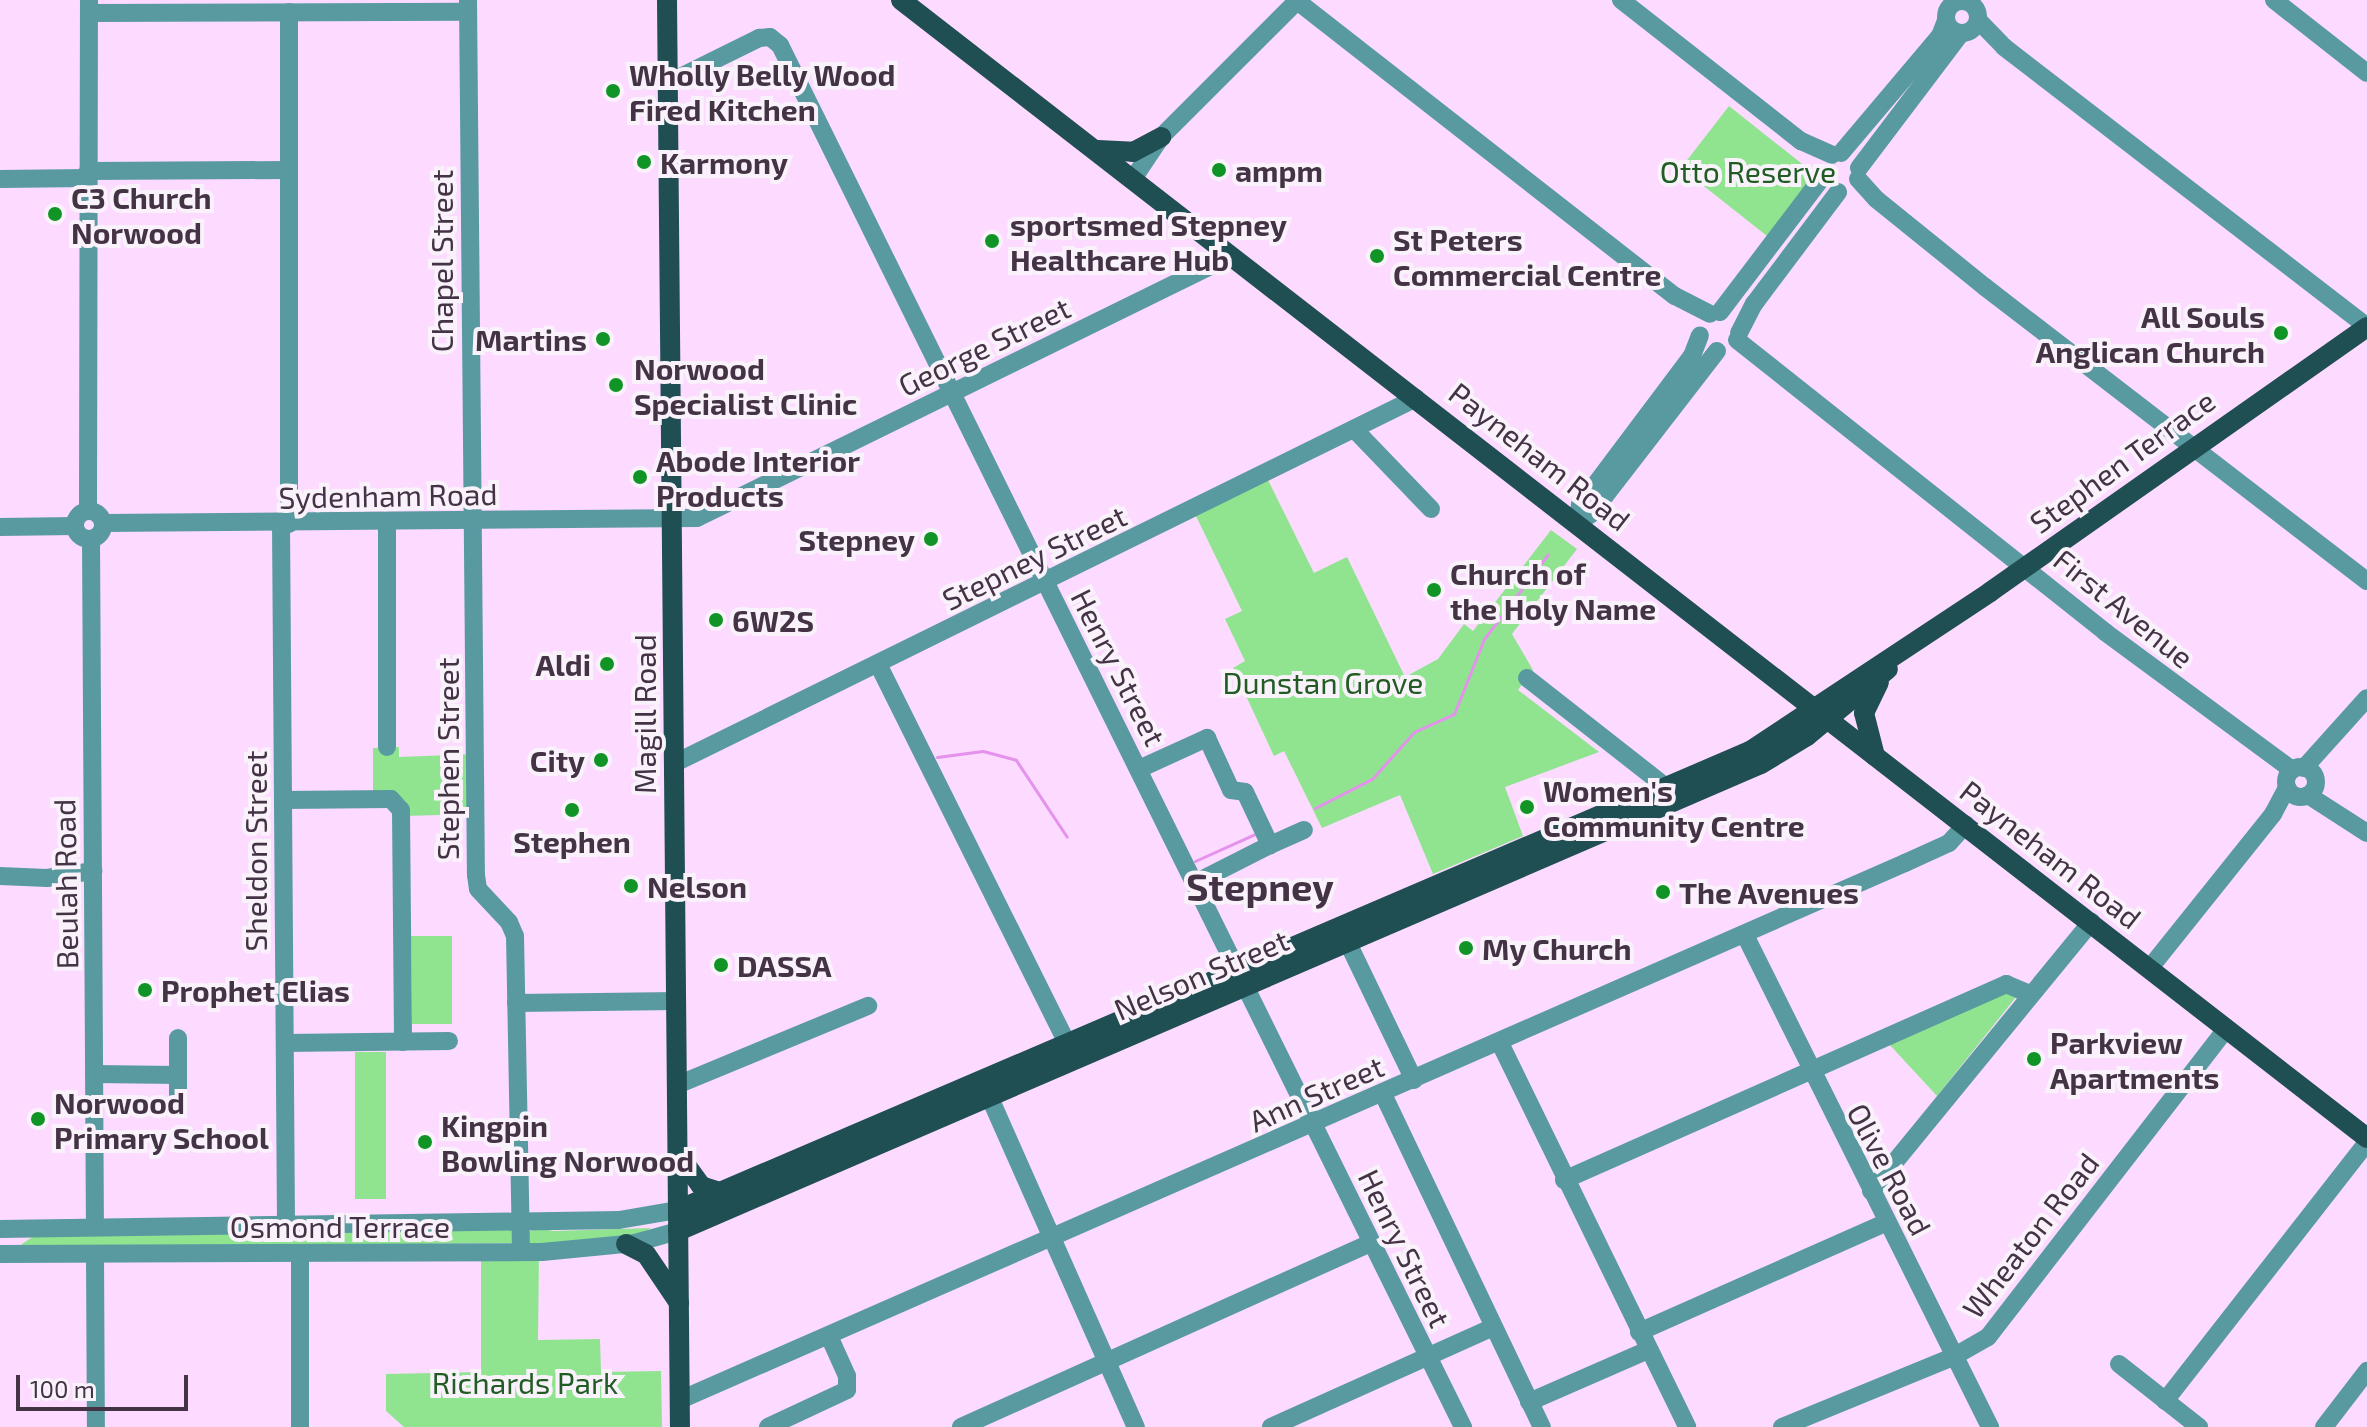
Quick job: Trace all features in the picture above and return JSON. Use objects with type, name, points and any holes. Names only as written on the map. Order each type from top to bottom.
[{"type":"main road","name":"Magill Road","points":[[667,0],[680,1427]]},
{"type":"main road","name":"Payneham Road","points":[[901,0],[1966,824],[2367,1140]]},
{"type":"main road","points":[[1094,149],[1133,152],[1161,137]]},
{"type":"main road","name":"Stephen Terrace","points":[[1820,714],[1913,643],[2367,327]]},
{"type":"main road","name":"Stephen Terrace","points":[[1820,714],[1884,673],[1913,643]]},
{"type":"main road","points":[[1875,756],[1864,713],[1884,673]]},
{"type":"main road","name":"Nelson Street","points":[[678,1220],[726,1194],[1072,1053],[1671,794],[1761,764],[1820,714]]},
{"type":"main road","name":"Nelson Street","points":[[678,1220],[990,1098],[1072,1053]]},
{"type":"main road","points":[[678,1154],[701,1186],[726,1194]]},
{"type":"main road","points":[[626,1244],[646,1254],[679,1303]]},
{"type":"street","points":[[1621,0],[2367,581]]},
{"type":"street","points":[[2274,0],[2367,73]]},
{"type":"street","points":[[1133,179],[1161,137],[1298,1],[1708,322],[1734,318],[1731,343]]},
{"type":"street","points":[[75,526],[82,538],[99,536],[96,517],[88,174],[89,6],[289,12],[468,6]]},
{"type":"street","name":"Chapel Street","points":[[468,6],[471,522]]},
{"type":"street","points":[[1961,11],[2367,327]]},
{"type":"street","points":[[1578,523],[1580,505],[1692,356],[1708,322],[1829,163],[1961,11]]},
{"type":"street","points":[[1578,523],[1591,514],[1731,343],[1754,304],[1851,182],[1961,11]]},
{"type":"street","name":"Sheldon Street","points":[[286,1225],[283,800],[289,12]]},
{"type":"street","name":"Henry Street","points":[[668,83],[759,38],[776,40],[1463,1427]]},
{"type":"street","points":[[1829,163],[1851,182]]},
{"type":"street","points":[[0,179],[289,170]]},
{"type":"street","name":"George Street","points":[[673,520],[712,513],[1231,256]]},
{"type":"street","points":[[1708,322],[1704,345],[1731,343]]},
{"type":"street","name":"First Avenue","points":[[1731,343],[2027,566],[2367,833]]},
{"type":"street","name":"Stepney Street","points":[[675,763],[1046,583],[1416,398]]},
{"type":"street","points":[[1354,429],[1431,509]]},
{"type":"street","points":[[75,526],[80,515],[96,517]]},
{"type":"street","name":"Sydenham Road","points":[[96,517],[285,524],[673,520]]},
{"type":"street","name":"Stephen Street","points":[[471,522],[476,883],[515,936],[521,1252]]},
{"type":"street","points":[[387,523],[387,747]]},
{"type":"street","points":[[0,527],[75,526]]},
{"type":"street","name":"Beulah Road","points":[[91,539],[95,1227]]},
{"type":"street","points":[[878,664],[1072,1053]]},
{"type":"street","points":[[1527,678],[1671,794]]},
{"type":"street","points":[[2149,969],[2367,698]]},
{"type":"street","points":[[1139,769],[1207,738],[1231,790],[1245,792],[1270,845]]},
{"type":"street","points":[[283,800],[391,799],[401,810],[403,1042]]},
{"type":"street","name":"Ann Street","points":[[680,1400],[1745,935],[1949,843],[1966,824]]},
{"type":"street","points":[[1195,883],[1304,830]]},
{"type":"street","points":[[0,876],[47,878],[93,871]]},
{"type":"street","points":[[1871,1191],[2091,922]]},
{"type":"street","points":[[1344,935],[1414,1080]]},
{"type":"street","name":"Olive Road","points":[[1745,935],[1808,1071],[1990,1427]]},
{"type":"street","points":[[1564,1180],[2006,984],[2030,994]]},
{"type":"street","points":[[516,1003],[677,1001]]},
{"type":"street","points":[[677,1085],[868,1006]]},
{"type":"street","name":"Wheaton Road","points":[[1782,1427],[1953,1357],[1983,1341],[2006,1317],[2226,1029]]},
{"type":"street","points":[[178,1038],[178,1103]]},
{"type":"street","points":[[285,1043],[449,1041]]},
{"type":"street","points":[[1500,1043],[1564,1180],[1687,1427]]},
{"type":"street","points":[[94,1074],[178,1075]]},
{"type":"street","points":[[1383,1094],[1542,1427]]},
{"type":"street","points":[[990,1098],[1136,1427]]},
{"type":"street","points":[[2165,1401],[2367,1140]]},
{"type":"street","name":"Osmond Terrace","points":[[0,1229],[678,1220]]},
{"type":"street","name":"Osmond Terrace","points":[[0,1254],[521,1252],[626,1244],[678,1220]]},
{"type":"street","points":[[1639,1332],[1887,1222]]},
{"type":"street","points":[[961,1427],[1371,1243]]},
{"type":"street","points":[[300,1253],[300,1427]]},
{"type":"street","points":[[95,1255],[96,1427]]},
{"type":"street","points":[[1271,1427],[1493,1327]]},
{"type":"street","points":[[768,1427],[847,1390],[847,1376],[829,1336]]},
{"type":"street","points":[[1529,1402],[1648,1350]]},
{"type":"street","points":[[2119,1364],[2199,1427]]},
{"type":"street","points":[[2324,1427],[2367,1371]]},
{"type":"green space","name":"Otto Reserve","points":[[1729,106],[1816,175],[1767,236],[1681,168]]},
{"type":"green space","name":"Dunstan Grove","points":[[1268,480],[1314,573],[1347,557],[1405,677],[1438,659],[1464,624],[1473,631],[1551,530],[1577,549],[1512,634],[1533,670],[1518,690],[1599,752],[1505,787],[1523,836],[1433,874],[1400,795],[1322,828],[1284,751],[1274,756],[1233,668],[1245,661],[1225,619],[1242,611],[1196,516]]},
{"type":"green space","points":[[399,747],[399,757],[476,754],[476,814],[403,816],[373,799],[373,748]]},
{"type":"green space","points":[[411,936],[452,936],[452,1024],[412,1024]]},
{"type":"green space","points":[[2007,988],[2020,992],[1937,1096],[1888,1043]]},
{"type":"green space","points":[[355,1052],[386,1052],[386,1199],[355,1199]]},
{"type":"green space","points":[[536,1228],[554,1231],[651,1228],[640,1234],[530,1245],[529,1232]]},
{"type":"green space","points":[[512,1230],[512,1243],[16,1248],[40,1232]]},
{"type":"green space","name":"Richards Park","points":[[539,1252],[538,1340],[600,1339],[601,1372],[661,1371],[662,1427],[404,1427],[386,1411],[386,1374],[481,1372],[481,1253]]},
{"type":"waterway","points":[[1315,808],[1372,779],[1414,732],[1454,714],[1484,639],[1548,554]]},
{"type":"waterway","points":[[937,757],[983,751],[1016,760],[1067,837]]},
{"type":"waterway","points":[[1195,861],[1257,833]]},
{"type":"place","name":"Wholly Belly Wood Fired Kitchen","points":[[613,91]]},
{"type":"place","name":"Karmony","points":[[644,162]]},
{"type":"place","name":"ampm","points":[[1219,170]]},
{"type":"place","name":"C3 Church Norwood","points":[[55,214]]},
{"type":"place","name":"sportsmed Stepney Healthcare Hub","points":[[992,241]]},
{"type":"place","name":"St Peters Commercial Centre","points":[[1377,256]]},
{"type":"place","name":"All Souls Anglican Church","points":[[2281,333]]},
{"type":"place","name":"Martins","points":[[603,339]]},
{"type":"place","name":"Norwood Specialist Clinic","points":[[616,385]]},
{"type":"place","name":"Abode Interior Products","points":[[640,477]]},
{"type":"place","name":"Stepney","points":[[931,539]]},
{"type":"place","name":"Church of the Holy Name","points":[[1434,590]]},
{"type":"place","name":"6W2S","points":[[716,620]]},
{"type":"place","name":"Aldi","points":[[607,664]]},
{"type":"place","name":"City","points":[[601,760]]},
{"type":"place","name":"Women's Community Centre","points":[[1527,807]]},
{"type":"place","name":"Stephen","points":[[572,810]]},
{"type":"place","name":"Nelson","points":[[631,886]]},
{"type":"place","name":"The Avenues","points":[[1663,892]]},
{"type":"place","name":"My Church","points":[[1466,948]]},
{"type":"place","name":"DASSA","points":[[721,965]]},
{"type":"place","name":"Prophet Elias","points":[[145,990]]},
{"type":"place","name":"Parkview Apartments","points":[[2034,1059]]},
{"type":"place","name":"Norwood Primary School","points":[[38,1119]]},
{"type":"place","name":"Kingpin Bowling Norwood","points":[[425,1142]]},
{"type":"district","name":"Stepney","points":[[1260,887]]}]
